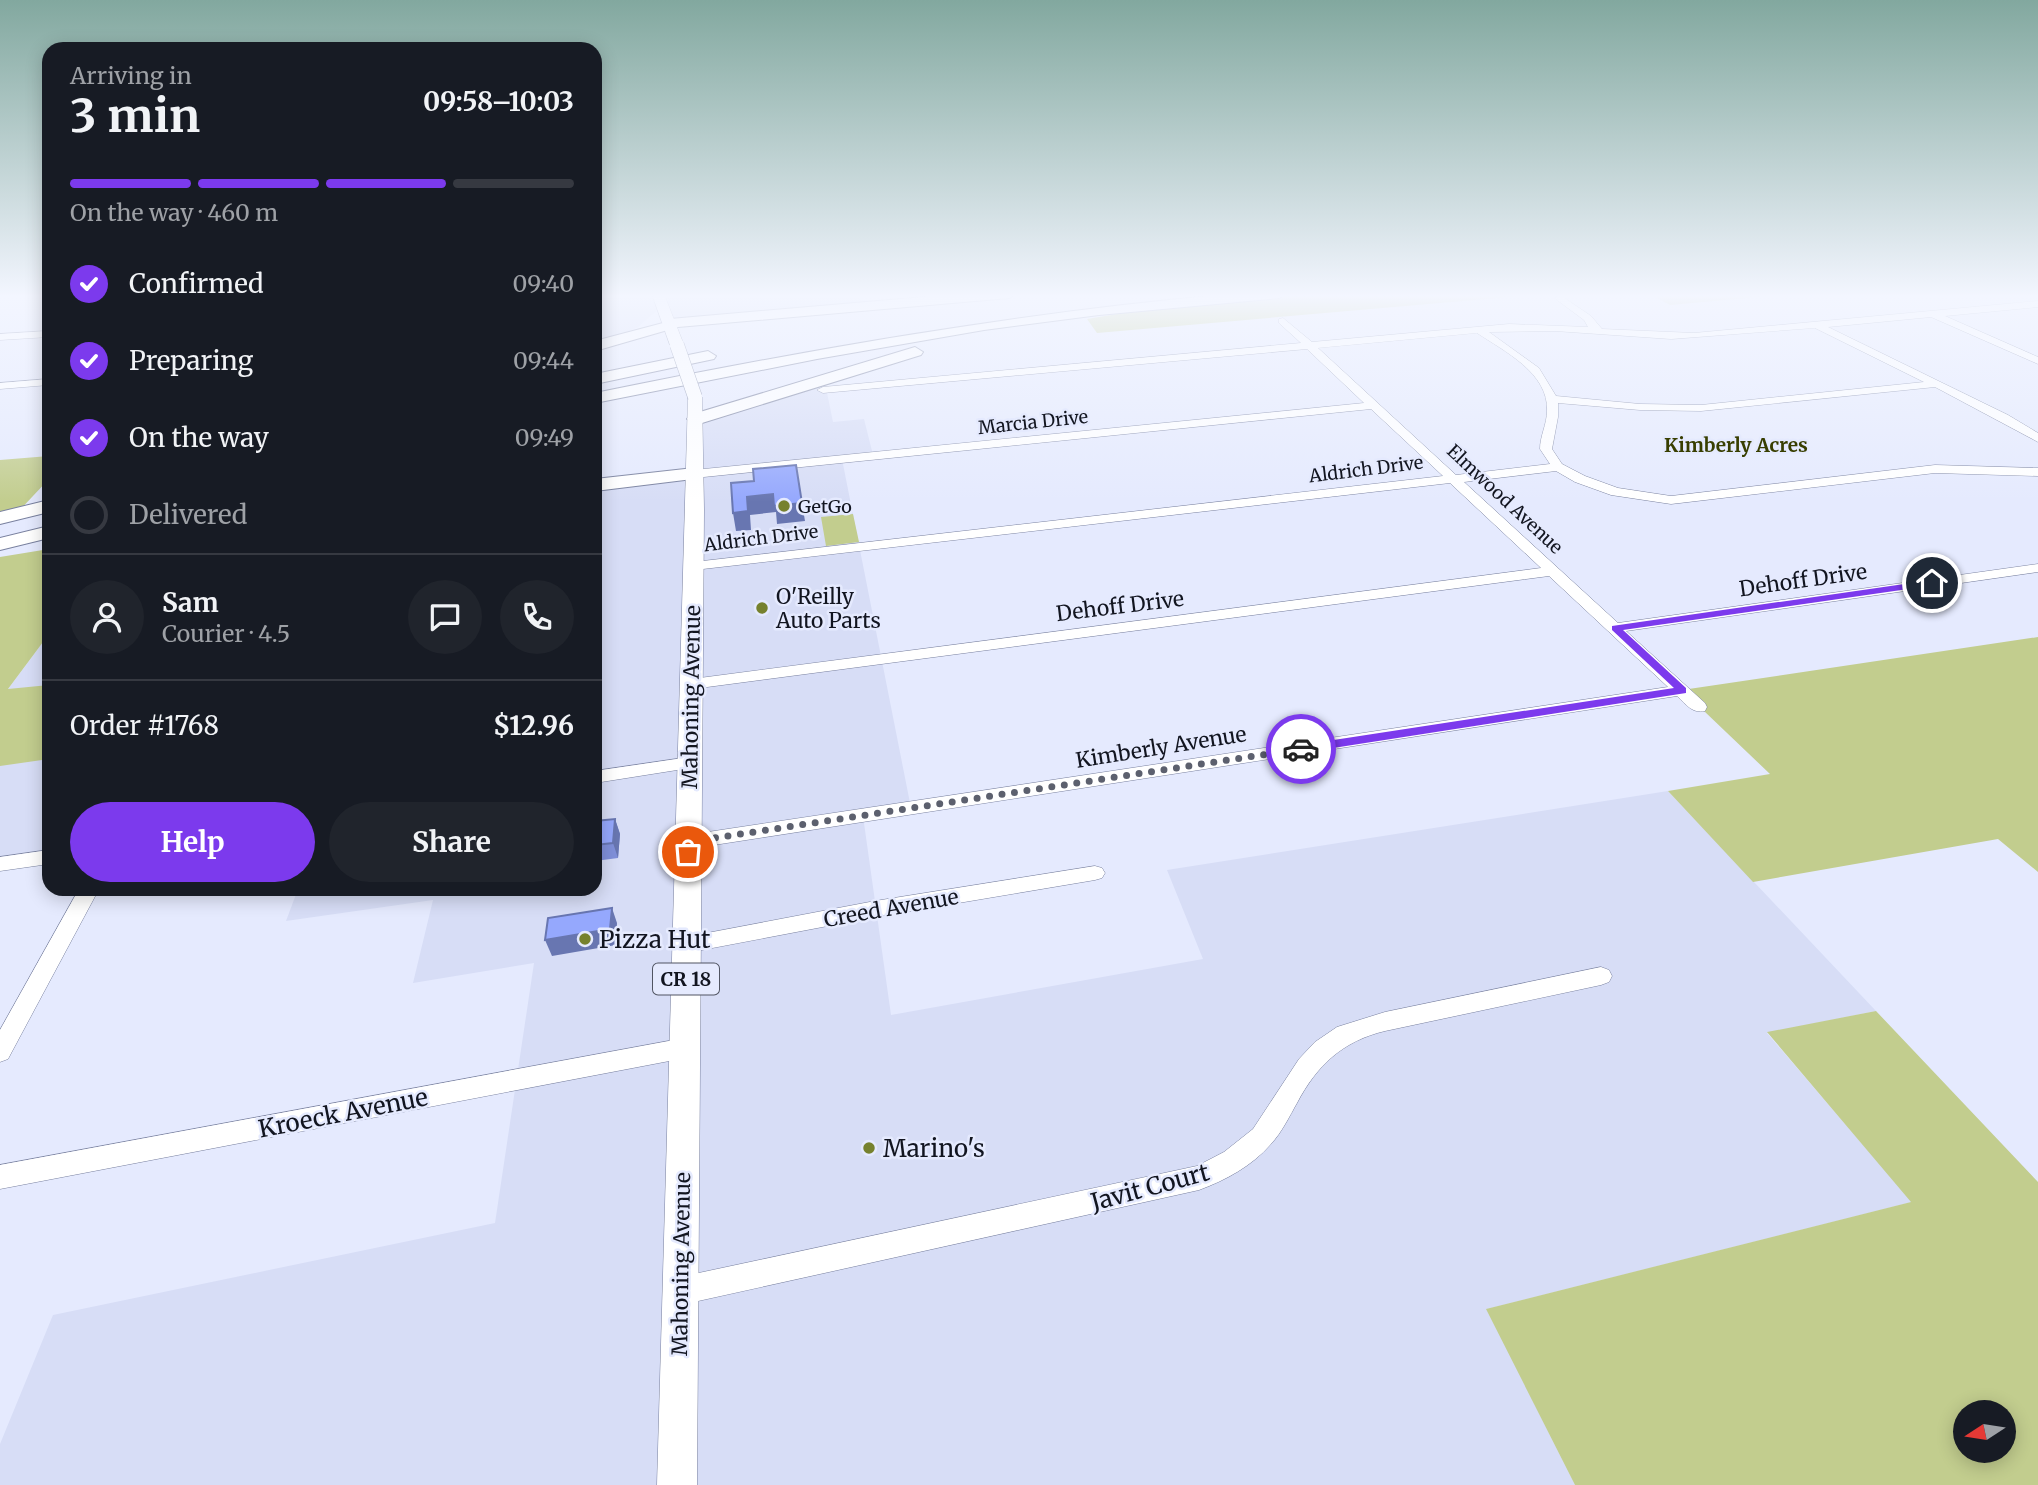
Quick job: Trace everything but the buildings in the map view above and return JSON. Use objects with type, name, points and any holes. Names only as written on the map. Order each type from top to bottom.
[{"type":"highway","points":[[602,378],[674,363]]},
{"type":"highway","points":[[602,397],[763,363]]},
{"type":"highway","points":[[696,419],[878,363]]},
{"type":"highway","points":[[602,484],[694,474]]},
{"type":"highway","points":[[0,518],[42,508]]},
{"type":"highway","points":[[0,544],[42,534]]},
{"type":"highway","points":[[0,557],[42,550]]},
{"type":"main road","name":"Mahoning Avenue","points":[[677,1485],[696,419],[695,397],[683,363]]},
{"type":"street","points":[[823,390],[1106,363]]},
{"type":"street","name":"Elmwood Avenue","points":[[1331,363],[1699,707]]},
{"type":"street","points":[[1525,363],[1546,384],[1552,399],[1553,411],[1546,449],[1558,467],[1580,479],[1616,492],[1671,500],[1935,469],[2038,472]]},
{"type":"street","points":[[1894,363],[2004,417],[2038,438]]},
{"type":"street","points":[[0,386],[42,383]]},
{"type":"street","points":[[1552,399],[1640,407],[1701,408],[1936,384]]},
{"type":"street","name":"Marcia Drive","points":[[694,474],[1375,405]]},
{"type":"street","name":"Aldrich Drive","points":[[694,566],[1558,467]]},
{"type":"street","name":"Dehoff Drive","points":[[1615,628],[2038,568]]},
{"type":"street","name":"Dehoff Drive","points":[[692,684],[1554,571]]},
{"type":"street","name":"Kimberly Avenue","points":[[688,842],[1682,690]]},
{"type":"street","points":[[602,776],[690,763]]},
{"type":"street","points":[[0,864],[42,858]]},
{"type":"street","name":"Creed Avenue","points":[[687,945],[875,909],[1095,873]]},
{"type":"street","points":[[0,1052],[85,896]]},
{"type":"street","name":"Javit Court","points":[[680,1291],[1199,1178],[1230,1163],[1257,1142],[1276,1117],[1304,1067],[1345,1034],[1376,1024],[1601,976]]},
{"type":"street","name":"Kroeck Avenue","points":[[0,1177],[685,1048]]},
{"type":"shaded area","points":[[824,378],[833,422],[864,419],[873,455],[842,459],[911,808],[863,816],[891,1015],[1203,959],[1167,870],[1668,791],[1876,1011],[1767,1033],[1912,1202],[1487,1309],[1575,1485],[0,1485],[0,1444],[53,1315],[495,1223],[534,963],[413,983],[433,900],[286,921],[295,896],[602,896],[602,484],[694,474],[696,419]]},
{"type":"shaded area","points":[[42,643],[42,858],[0,864],[0,700]]},
{"type":"green space","points":[[42,457],[42,486],[16,514],[0,518],[0,460]]},
{"type":"green space","points":[[853,514],[859,542],[826,546],[821,517]]},
{"type":"green space","points":[[42,550],[42,643],[8,689],[42,686],[42,760],[0,766],[0,557]]},
{"type":"green space","points":[[2038,637],[2038,872],[1998,839],[1753,882],[1668,791],[1770,774],[1682,690]]},
{"type":"green space","points":[[1876,1011],[2038,1182],[2038,1485],[1575,1485],[1486,1309],[1911,1202],[1767,1032]]},
{"type":"way so far","points":[[688,852],[688,842],[1301,749]]},
{"type":"place","name":"GetGo","points":[[784,506]]},
{"type":"place","name":"O'Reilly Auto Parts","points":[[762,608]]},
{"type":"place","name":"Pizza Hut","points":[[585,939]]},
{"type":"place","name":"Marino's","points":[[869,1148]]},
{"type":"district","name":"Kimberly Acres","points":[[1736,445]]},
{"type":"route","points":[[1301,749],[1682,690],[1615,628],[1932,583]]}]
